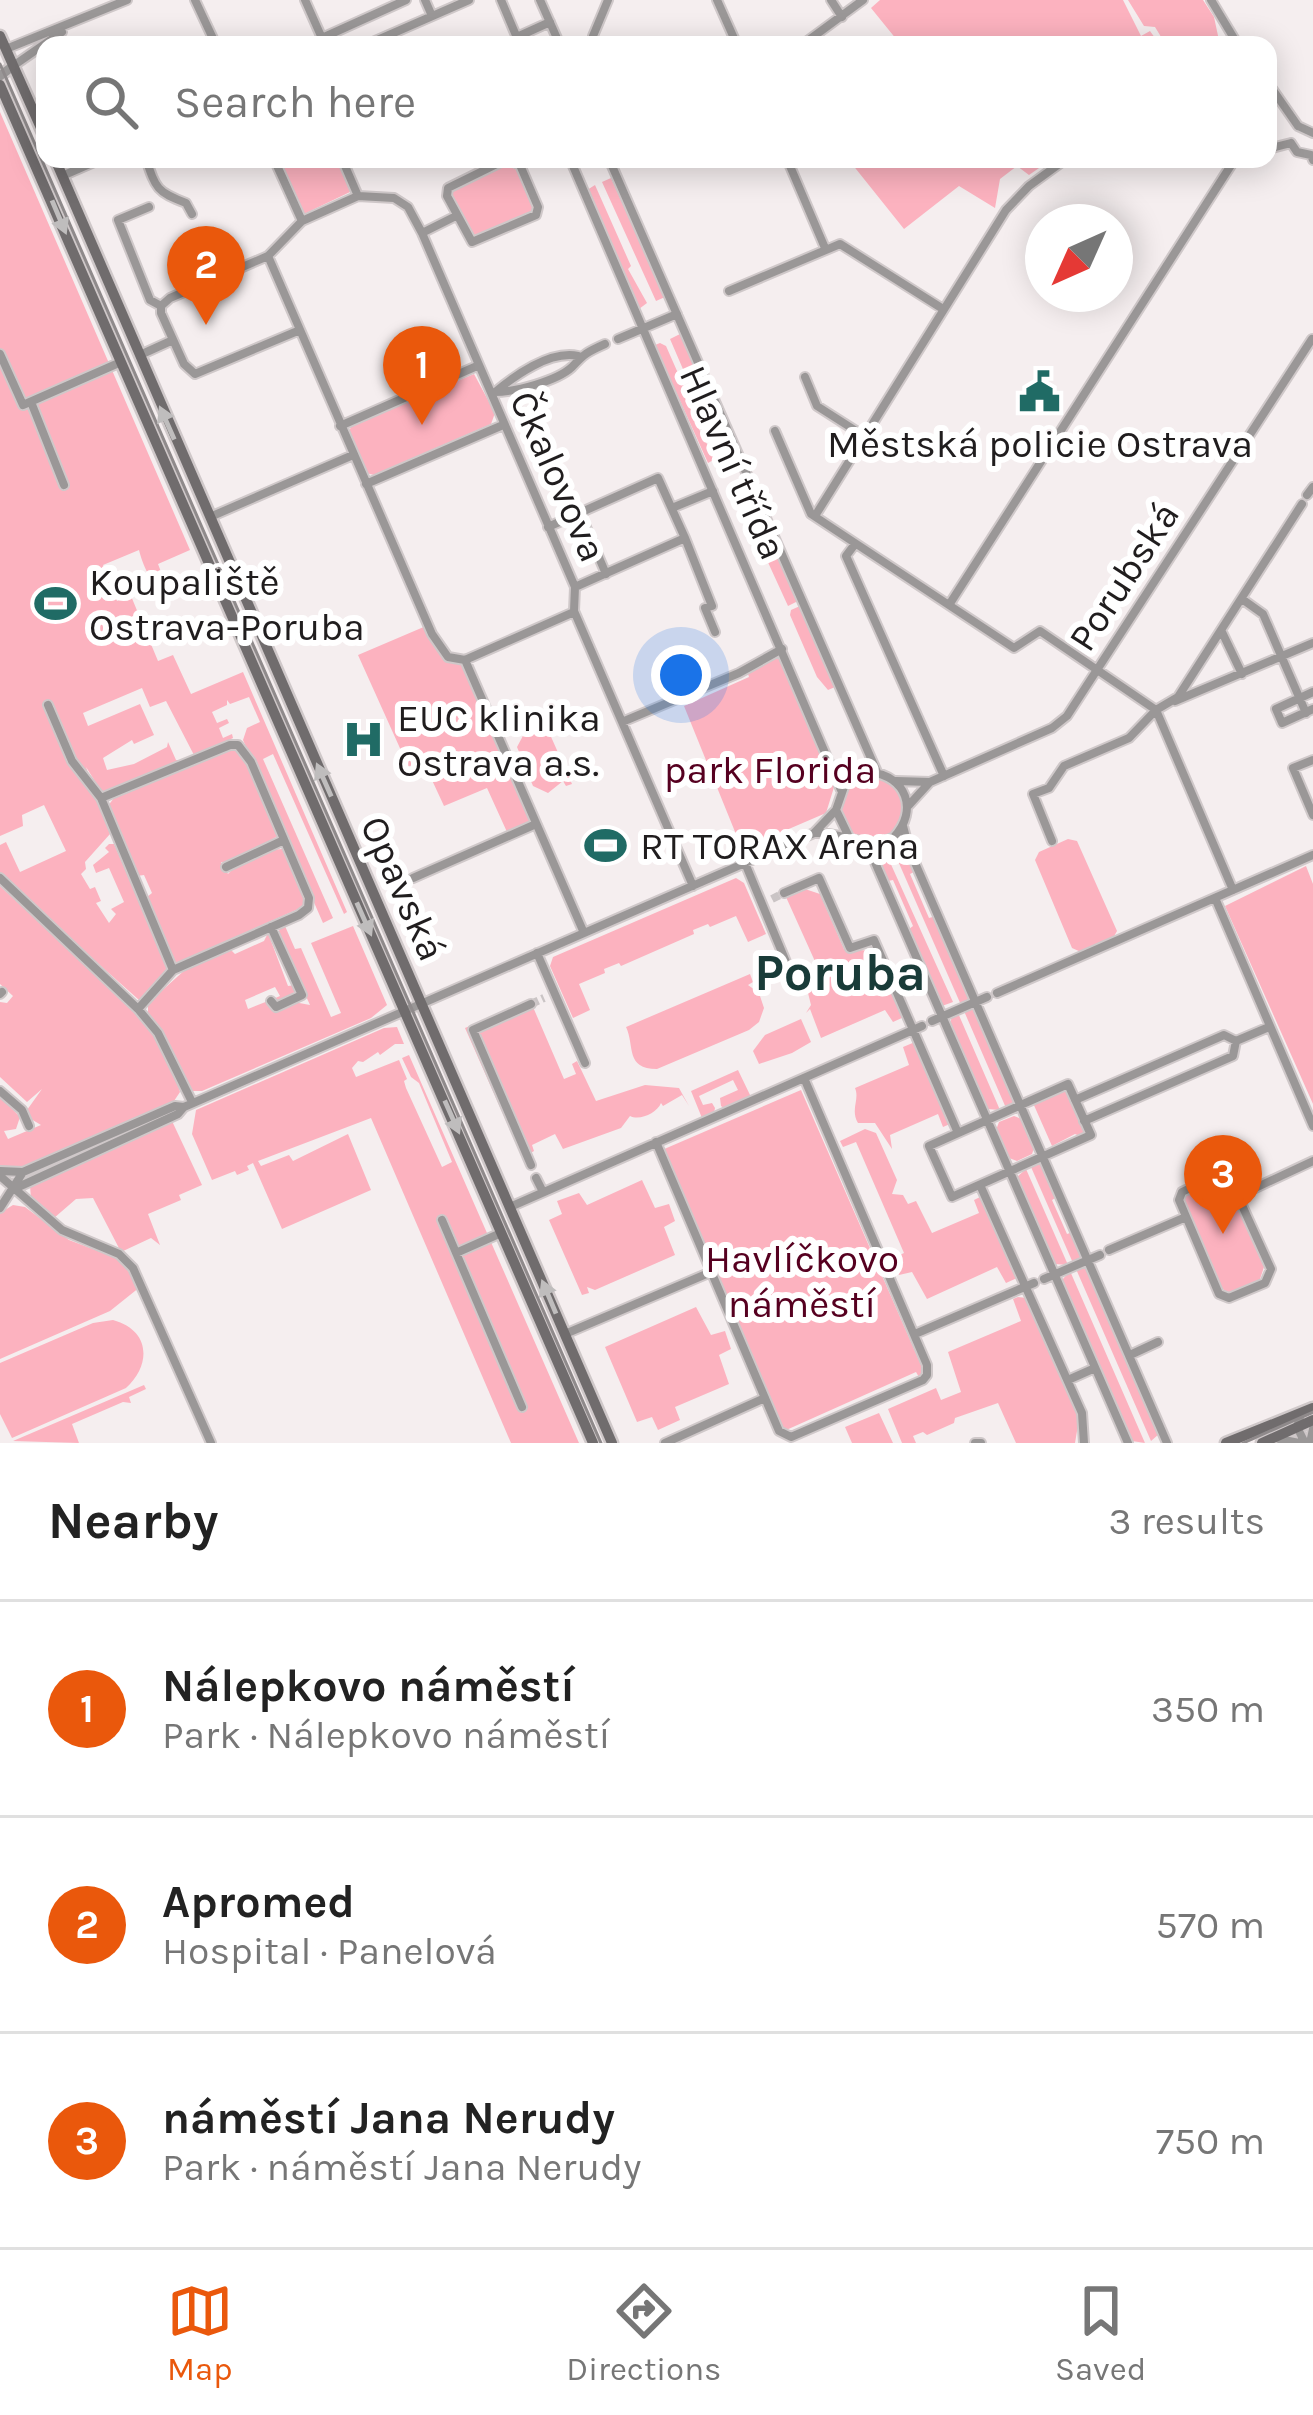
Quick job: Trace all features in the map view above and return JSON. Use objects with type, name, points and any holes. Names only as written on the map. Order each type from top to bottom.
[{"type":"main road","name":"Opavská","points":[[0,36],[4,75],[36,153]]},
{"type":"main road","name":"Opavská","points":[[4,75],[36,123]]},
{"type":"main road","name":"Opavská","points":[[42,168],[121,362],[412,1006],[510,1207],[613,1443]]},
{"type":"main road","name":"Opavská","points":[[59,168],[209,517],[593,1443]]},
{"type":"main road","points":[[1304,1416],[1313,1424]]},
{"type":"main road","points":[[1226,1443],[1304,1416]]},
{"type":"main road","points":[[1264,1443],[1304,1416]]},
{"type":"street","points":[[44,36],[127,0]]},
{"type":"street","points":[[195,0],[212,36]]},
{"type":"street","points":[[305,0],[321,36]]},
{"type":"street","points":[[336,36],[406,0]]},
{"type":"street","points":[[424,0],[432,16]]},
{"type":"street","points":[[386,36],[469,0]]},
{"type":"street","points":[[501,0],[516,36]]},
{"type":"street","points":[[540,0],[556,36]]},
{"type":"street","points":[[593,36],[608,0]]},
{"type":"street","points":[[717,0],[733,36]]},
{"type":"street","points":[[831,0],[842,17]]},
{"type":"street","points":[[815,36],[863,0]]},
{"type":"street","points":[[1211,0],[1233,36]]},
{"type":"street","points":[[526,36],[550,22]]},
{"type":"street","points":[[59,36],[74,25]]},
{"type":"street","points":[[3,51],[36,39]]},
{"type":"street","points":[[4,75],[36,52]]},
{"type":"street","points":[[1277,96],[1298,126],[1313,133]]},
{"type":"street","points":[[1298,126],[1291,133],[1291,143],[1298,153],[1312,156]]},
{"type":"street","points":[[1277,147],[1291,143]]},
{"type":"street","points":[[62,176],[80,168]]},
{"type":"street","points":[[150,168],[164,197],[185,203],[191,214]]},
{"type":"street","points":[[278,168],[302,221]]},
{"type":"street","points":[[149,207],[118,220],[150,300],[163,303],[268,256],[302,221],[358,196],[346,168]]},
{"type":"street","points":[[486,168],[452,183],[447,196],[466,238],[478,243],[531,220],[538,207],[521,168]]},
{"type":"street","name":"Hlavní třída","points":[[574,168],[841,790]]},
{"type":"street","name":"Hlavní třída","points":[[613,168],[877,772]]},
{"type":"street","points":[[791,168],[826,248]]},
{"type":"street","points":[[814,515],[1014,201],[1055,168]]},
{"type":"street","points":[[949,605],[1229,168]]},
{"type":"street","name":"Čkalovova","points":[[358,196],[394,198],[408,207],[422,233],[575,587],[574,611],[693,886]]},
{"type":"street","points":[[422,233],[456,217]]},
{"type":"street","points":[[729,290],[839,244],[943,309]]},
{"type":"street","points":[[268,256],[432,634],[448,657],[465,660],[574,611]]},
{"type":"street","points":[[163,303],[173,340],[186,367],[197,374],[300,330]]},
{"type":"street","points":[[618,339],[676,314]]},
{"type":"street","name":"Porubská","points":[[908,806],[930,782],[1058,724],[1099,669],[1312,339]]},
{"type":"street","points":[[138,356],[173,340]]},
{"type":"street","points":[[493,394],[511,378],[565,354],[578,356],[604,344]]},
{"type":"street","points":[[0,354],[22,403],[121,362]]},
{"type":"street","points":[[493,394],[517,392],[571,368],[578,356]]},
{"type":"street","points":[[340,426],[477,366]]},
{"type":"street","points":[[806,377],[817,406],[864,436]]},
{"type":"street","points":[[31,402],[64,485]]},
{"type":"street","points":[[366,484],[503,424]]},
{"type":"street","points":[[775,431],[814,515],[1014,648],[1040,631],[1156,710],[1233,890]]},
{"type":"street","points":[[209,517],[353,455]]},
{"type":"street","points":[[548,527],[658,478],[712,606],[705,608],[715,632]]},
{"type":"street","points":[[672,508],[713,490]]},
{"type":"street","points":[[1174,701],[1308,496]]},
{"type":"street","points":[[580,513],[606,574]]},
{"type":"street","points":[[575,587],[685,538]]},
{"type":"street","points":[[855,544],[846,556],[944,776]]},
{"type":"street","points":[[1242,599],[1263,614],[1299,699],[1309,711],[1282,723],[1276,709],[1299,699],[1313,692]]},
{"type":"street","points":[[1221,630],[1243,674]]},
{"type":"street","points":[[1052,841],[1033,794],[1049,788],[1064,766],[1129,738],[1156,710],[1174,701],[1313,643]]},
{"type":"street","points":[[622,722],[739,673],[782,649]]},
{"type":"street","points":[[465,660],[584,933]]},
{"type":"street","points":[[48,705],[72,761],[101,798],[173,970]]},
{"type":"street","points":[[101,798],[238,745],[251,762],[309,898],[308,908],[173,970],[138,1009]]},
{"type":"street","points":[[1313,760],[1293,768],[1313,815]]},
{"type":"street","points":[[14,1189],[412,1006],[814,833],[836,810],[841,790],[856,776],[877,772],[896,781],[908,806],[905,840],[1166,1441],[1154,1443]]},
{"type":"street","name":"Porubská","points":[[896,781],[930,782]]},
{"type":"street","points":[[836,810],[848,835]]},
{"type":"street","points":[[413,878],[536,824]]},
{"type":"street","points":[[814,833],[848,835],[867,844],[888,840],[903,826]]},
{"type":"street","points":[[226,867],[284,840]]},
{"type":"street","points":[[867,844],[1128,1443]]},
{"type":"street","points":[[510,1207],[1313,855]]},
{"type":"street","points":[[745,863],[796,986]]},
{"type":"street","points":[[0,878],[158,1033],[185,1108]]},
{"type":"street","points":[[784,893],[819,878],[845,943],[856,948],[874,940],[923,1026],[958,1133]]},
{"type":"street","points":[[1215,898],[1313,1126]]},
{"type":"street","points":[[762,904],[772,899]]},
{"type":"street","points":[[272,927],[302,995],[276,1007],[272,1001]]},
{"type":"street","points":[[536,953],[549,996],[585,1063]]},
{"type":"street","points":[[531,1004],[473,1030],[531,1165]]},
{"type":"street","points":[[1075,1100],[1224,1036],[1236,1041],[1269,1027]]},
{"type":"street","points":[[1084,1121],[1233,1056],[1236,1041]]},
{"type":"street","points":[[656,1142],[779,1431],[791,1437],[858,1409],[927,1375],[927,1364],[804,1078]]},
{"type":"street","points":[[1068,1084],[1075,1100],[1091,1135],[952,1196],[929,1146],[1068,1084]]},
{"type":"street","points":[[0,1090],[22,1110],[29,1126]]},
{"type":"street","points":[[0,1173],[22,1172],[175,1106],[185,1108]]},
{"type":"street","points":[[1238,1196],[1313,1161]]},
{"type":"street","points":[[0,1208],[22,1172]]},
{"type":"street","points":[[0,1173],[69,1235],[113,1251],[134,1268],[211,1443]]},
{"type":"street","points":[[1217,1175],[1230,1180],[1271,1275],[1265,1283],[1229,1298],[1220,1294],[1186,1217],[1179,1200],[1182,1192],[1217,1175]]},
{"type":"street","points":[[536,1178],[543,1192]]},
{"type":"street","points":[[980,1185],[1035,1283],[1082,1413],[1084,1443]]},
{"type":"street","points":[[915,1334],[1186,1217]]},
{"type":"street","points":[[442,1220],[522,1407]]},
{"type":"street","points":[[456,1252],[502,1232]]},
{"type":"street","points":[[565,1334],[711,1273]]},
{"type":"street","points":[[1130,1354],[1158,1342]]},
{"type":"street","points":[[1068,1380],[1095,1368]]},
{"type":"street","points":[[665,1443],[765,1398]]},
{"type":"street","points":[[1304,1416],[1304,1443]]},
{"type":"street","points":[[1304,1443],[1313,1424]]},
{"type":"street","points":[[1264,1443],[1282,1438],[1304,1443]]},
{"type":"green space","points":[[880,0],[1123,0],[1141,36],[894,36],[871,8]]},
{"type":"green space","points":[[1128,0],[1203,0],[1218,36],[1160,36],[1155,27],[1144,26]]},
{"type":"green space","points":[[0,112],[190,550],[158,564],[169,593],[185,586],[170,597],[150,577],[139,550],[103,565],[117,601],[131,596],[158,661],[173,655],[191,694],[243,672],[347,912],[344,914],[273,754],[263,759],[333,918],[323,923],[243,740],[247,728],[260,722],[249,697],[230,704],[227,700],[227,705],[212,712],[217,723],[227,719],[229,723],[219,728],[223,738],[232,734],[233,738],[195,757],[166,701],[150,707],[142,688],[83,713],[88,726],[140,704],[154,735],[134,744],[132,740],[103,758],[107,770],[134,764],[167,747],[168,742],[176,760],[181,760],[103,794],[86,767],[110,834],[85,862],[81,874],[90,889],[95,887],[101,901],[96,903],[109,923],[116,914],[111,909],[124,902],[109,868],[96,873],[93,865],[114,844],[167,965],[164,977],[139,1000],[0,876],[0,845],[6,842],[20,872],[66,851],[44,805],[22,815],[23,826],[0,836]]},
{"type":"green space","points":[[281,168],[342,168],[350,192],[304,214]]},
{"type":"green space","points":[[495,168],[513,168],[534,210],[531,216],[472,241],[450,198],[452,187]]},
{"type":"green space","points":[[855,168],[1014,168],[1000,179],[995,208],[959,186],[904,229]]},
{"type":"green space","points":[[611,178],[665,297],[656,301],[602,182]]},
{"type":"green space","points":[[595,185],[631,266],[628,269],[647,303],[639,309],[587,190]]},
{"type":"green space","points":[[680,334],[732,449],[721,457],[670,339]]},
{"type":"green space","points":[[655,345],[666,346],[696,414],[692,416],[715,459],[708,463]]},
{"type":"green space","points":[[474,374],[495,413],[491,424],[374,475],[366,473],[349,431],[352,425]]},
{"type":"green space","points":[[761,518],[798,601],[788,606],[750,523]]},
{"type":"green space","points":[[800,606],[835,687],[828,690],[817,677],[790,615]]},
{"type":"green space","points":[[426,626],[442,658],[463,665],[531,822],[507,832],[487,788],[444,806],[425,765],[408,766],[358,655]]},
{"type":"green space","name":"park Florida","points":[[777,655],[835,784],[826,813],[742,849],[684,706],[749,677],[747,671]]},
{"type":"green space","points":[[544,721],[572,784],[566,786],[563,781],[548,793],[533,786],[517,747],[525,732],[542,732],[539,723]]},
{"type":"green space","points":[[233,748],[244,756],[278,836],[230,862],[221,862],[228,874],[252,857],[282,849],[306,898],[305,906],[176,963],[147,897],[152,893],[144,875],[137,876],[107,807],[114,798]]},
{"type":"green space","points":[[872,777],[894,786],[903,808],[894,830],[872,839],[850,830],[841,808],[850,786]]},
{"type":"green space","points":[[1068,839],[1077,841],[1117,931],[1113,938],[1081,952],[1072,948],[1035,860],[1039,852]]},
{"type":"green space","points":[[909,854],[916,871],[910,874],[929,918],[936,916],[970,995],[961,1005],[898,861]]},
{"type":"green space","points":[[889,860],[953,1002],[942,1006],[909,929],[913,926],[881,864]]},
{"type":"green space","points":[[1306,866],[1313,884],[1313,1104],[1225,906]]},
{"type":"green space","points":[[736,878],[744,883],[766,934],[748,942],[736,916],[693,930],[694,934],[604,969],[605,973],[579,984],[590,1010],[573,1018],[550,966],[553,957]]},
{"type":"green space","points":[[0,886],[129,1005],[168,1061],[180,1092],[172,1104],[18,1170],[0,1167],[0,1096],[20,1117],[16,1129],[4,1131],[8,1139],[41,1125],[27,1110],[42,1089],[27,1102],[0,1077],[0,1002],[7,1003],[13,996],[0,984]]},
{"type":"green space","points":[[805,889],[820,894],[844,949],[874,951],[904,1017],[893,1022],[885,1010],[821,1038],[810,1009],[806,1013],[811,1005],[810,973],[818,968],[786,897]]},
{"type":"green space","points":[[285,926],[295,949],[301,948],[331,1017],[341,1013],[311,943],[353,926],[387,1005],[371,1018],[193,1091],[148,1015],[148,1003],[186,969],[230,949],[235,954],[264,941],[268,933],[288,986],[295,985],[296,991],[276,1005],[273,999],[280,996],[275,987],[245,1000],[248,1009],[268,1001],[274,1009],[294,1002],[310,1005],[278,935]]},
{"type":"green space","points":[[750,974],[753,982],[748,985],[759,993],[764,1008],[759,1022],[749,1030],[657,1069],[636,1061],[626,1027]]},
{"type":"green space","points":[[530,1000],[564,1079],[576,1074],[572,1064],[577,1061],[596,1101],[645,1085],[679,1088],[689,1106],[682,1095],[661,1103],[648,1115],[630,1116],[621,1128],[563,1149],[555,1134],[532,1145],[533,1164],[526,1166],[465,1028]]},
{"type":"green space","points":[[972,1008],[1014,1096],[1006,1108],[964,1011]]},
{"type":"green space","points":[[958,1013],[1000,1110],[987,1109],[950,1024]]},
{"type":"green space","points":[[801,1019],[811,1042],[759,1064],[753,1051],[765,1035]]},
{"type":"green space","points":[[397,1027],[404,1044],[358,1061],[352,1068],[356,1077],[399,1060],[406,1088],[442,1167],[452,1162],[419,1083],[402,1058],[409,1055],[579,1443],[511,1443],[371,1118],[258,1161],[261,1166],[289,1155],[293,1161],[348,1134],[371,1190],[282,1229],[253,1163],[237,1175],[235,1171],[212,1180],[192,1134],[196,1110],[384,1028]]},
{"type":"green space","points":[[915,1042],[950,1124],[943,1127],[938,1114],[890,1135],[892,1149],[875,1123],[858,1123],[855,1088],[909,1065],[903,1047]]},
{"type":"green space","points":[[738,1070],[751,1097],[725,1109],[721,1106],[720,1098],[738,1090],[733,1080],[699,1096],[703,1105],[712,1103],[715,1108],[702,1118],[691,1091]]},
{"type":"green space","name":"Havlíčkovo náměstí","points":[[801,1090],[924,1372],[920,1379],[916,1372],[784,1431],[662,1150]]},
{"type":"green space","points":[[1066,1092],[1084,1133],[1052,1146],[1033,1103]]},
{"type":"green space","points":[[1014,1116],[1024,1120],[1035,1145],[1032,1154],[1017,1161],[1009,1158],[996,1130],[999,1122]]},
{"type":"green space","points":[[172,1121],[202,1185],[148,1214],[160,1245],[151,1238],[121,1252],[93,1198],[76,1199],[54,1218],[31,1199],[30,1185]]},
{"type":"green space","points":[[865,1129],[876,1133],[897,1180],[892,1194],[903,1195],[908,1204],[916,1201],[932,1233],[979,1213],[974,1200],[982,1196],[1017,1278],[1006,1283],[997,1267],[927,1299],[912,1272],[899,1275],[891,1259],[904,1253],[856,1142],[843,1147],[840,1141]]},
{"type":"green space","points":[[1040,1164],[1057,1197],[1052,1200],[1067,1234],[1073,1232],[1082,1256],[1073,1263],[1031,1167]]},
{"type":"green space","points":[[1026,1169],[1068,1265],[1055,1264],[1017,1177]]},
{"type":"green space","points":[[642,1180],[655,1208],[669,1204],[675,1221],[664,1227],[675,1255],[595,1290],[587,1287],[589,1293],[582,1295],[549,1220],[562,1214],[557,1201],[579,1193],[587,1205]]},
{"type":"green space","points":[[1218,1180],[1226,1183],[1264,1267],[1259,1282],[1229,1293],[1221,1288],[1183,1201],[1188,1192]]},
{"type":"green space","points":[[13,1205],[25,1207],[69,1240],[119,1259],[140,1287],[110,1311],[0,1359],[0,1213]]},
{"type":"green space","points":[[1087,1268],[1159,1434],[1151,1441],[1076,1269]]},
{"type":"green space","points":[[1070,1271],[1145,1443],[1132,1441],[1062,1280]]},
{"type":"green space","points":[[1027,1298],[1079,1419],[1075,1443],[1016,1443],[998,1403],[955,1418],[954,1423],[927,1435],[913,1436],[916,1443],[902,1443],[888,1409],[936,1388],[941,1400],[961,1392],[948,1352],[1021,1321],[1013,1299]]},
{"type":"green space","points":[[696,1307],[711,1335],[725,1331],[731,1349],[719,1355],[729,1384],[675,1407],[680,1420],[658,1430],[652,1417],[637,1422],[605,1347]]},
{"type":"green space","points":[[113,1320],[134,1331],[140,1340],[143,1359],[134,1379],[126,1388],[12,1438],[0,1414],[0,1363],[93,1323]]},
{"type":"green space","points":[[144,1385],[146,1389],[129,1397],[131,1403],[123,1402],[72,1424],[79,1443],[13,1441]]},
{"type":"green space","points":[[879,1413],[893,1443],[852,1443],[845,1427]]},
{"type":"tunnel","points":[[772,899],[784,893]]},
{"type":"tunnel","points":[[531,1004],[544,998]]},
{"type":"tram line","points":[[0,64],[36,147]]},
{"type":"tram line","points":[[45,168],[601,1443]]},
{"type":"tram line","points":[[1243,1443],[1313,1412]]},
{"type":"place","name":"Apromed","points":[[206,325]]},
{"type":"place","name":"Městská policie Ostrava","points":[[1040,391]]},
{"type":"place","name":"Nálepkovo náměstí","points":[[422,425]]},
{"type":"place","name":"Koupaliště Ostrava-Poruba","points":[[55,603]]},
{"type":"place","name":"EUC klinika Ostrava a.s.","points":[[363,739]]},
{"type":"place","name":"RT TORAX Arena","points":[[606,845]]},
{"type":"place","name":"náměstí Jana Nerudy","points":[[1223,1234]]},
{"type":"district","name":"Poruba","points":[[840,972]]}]
